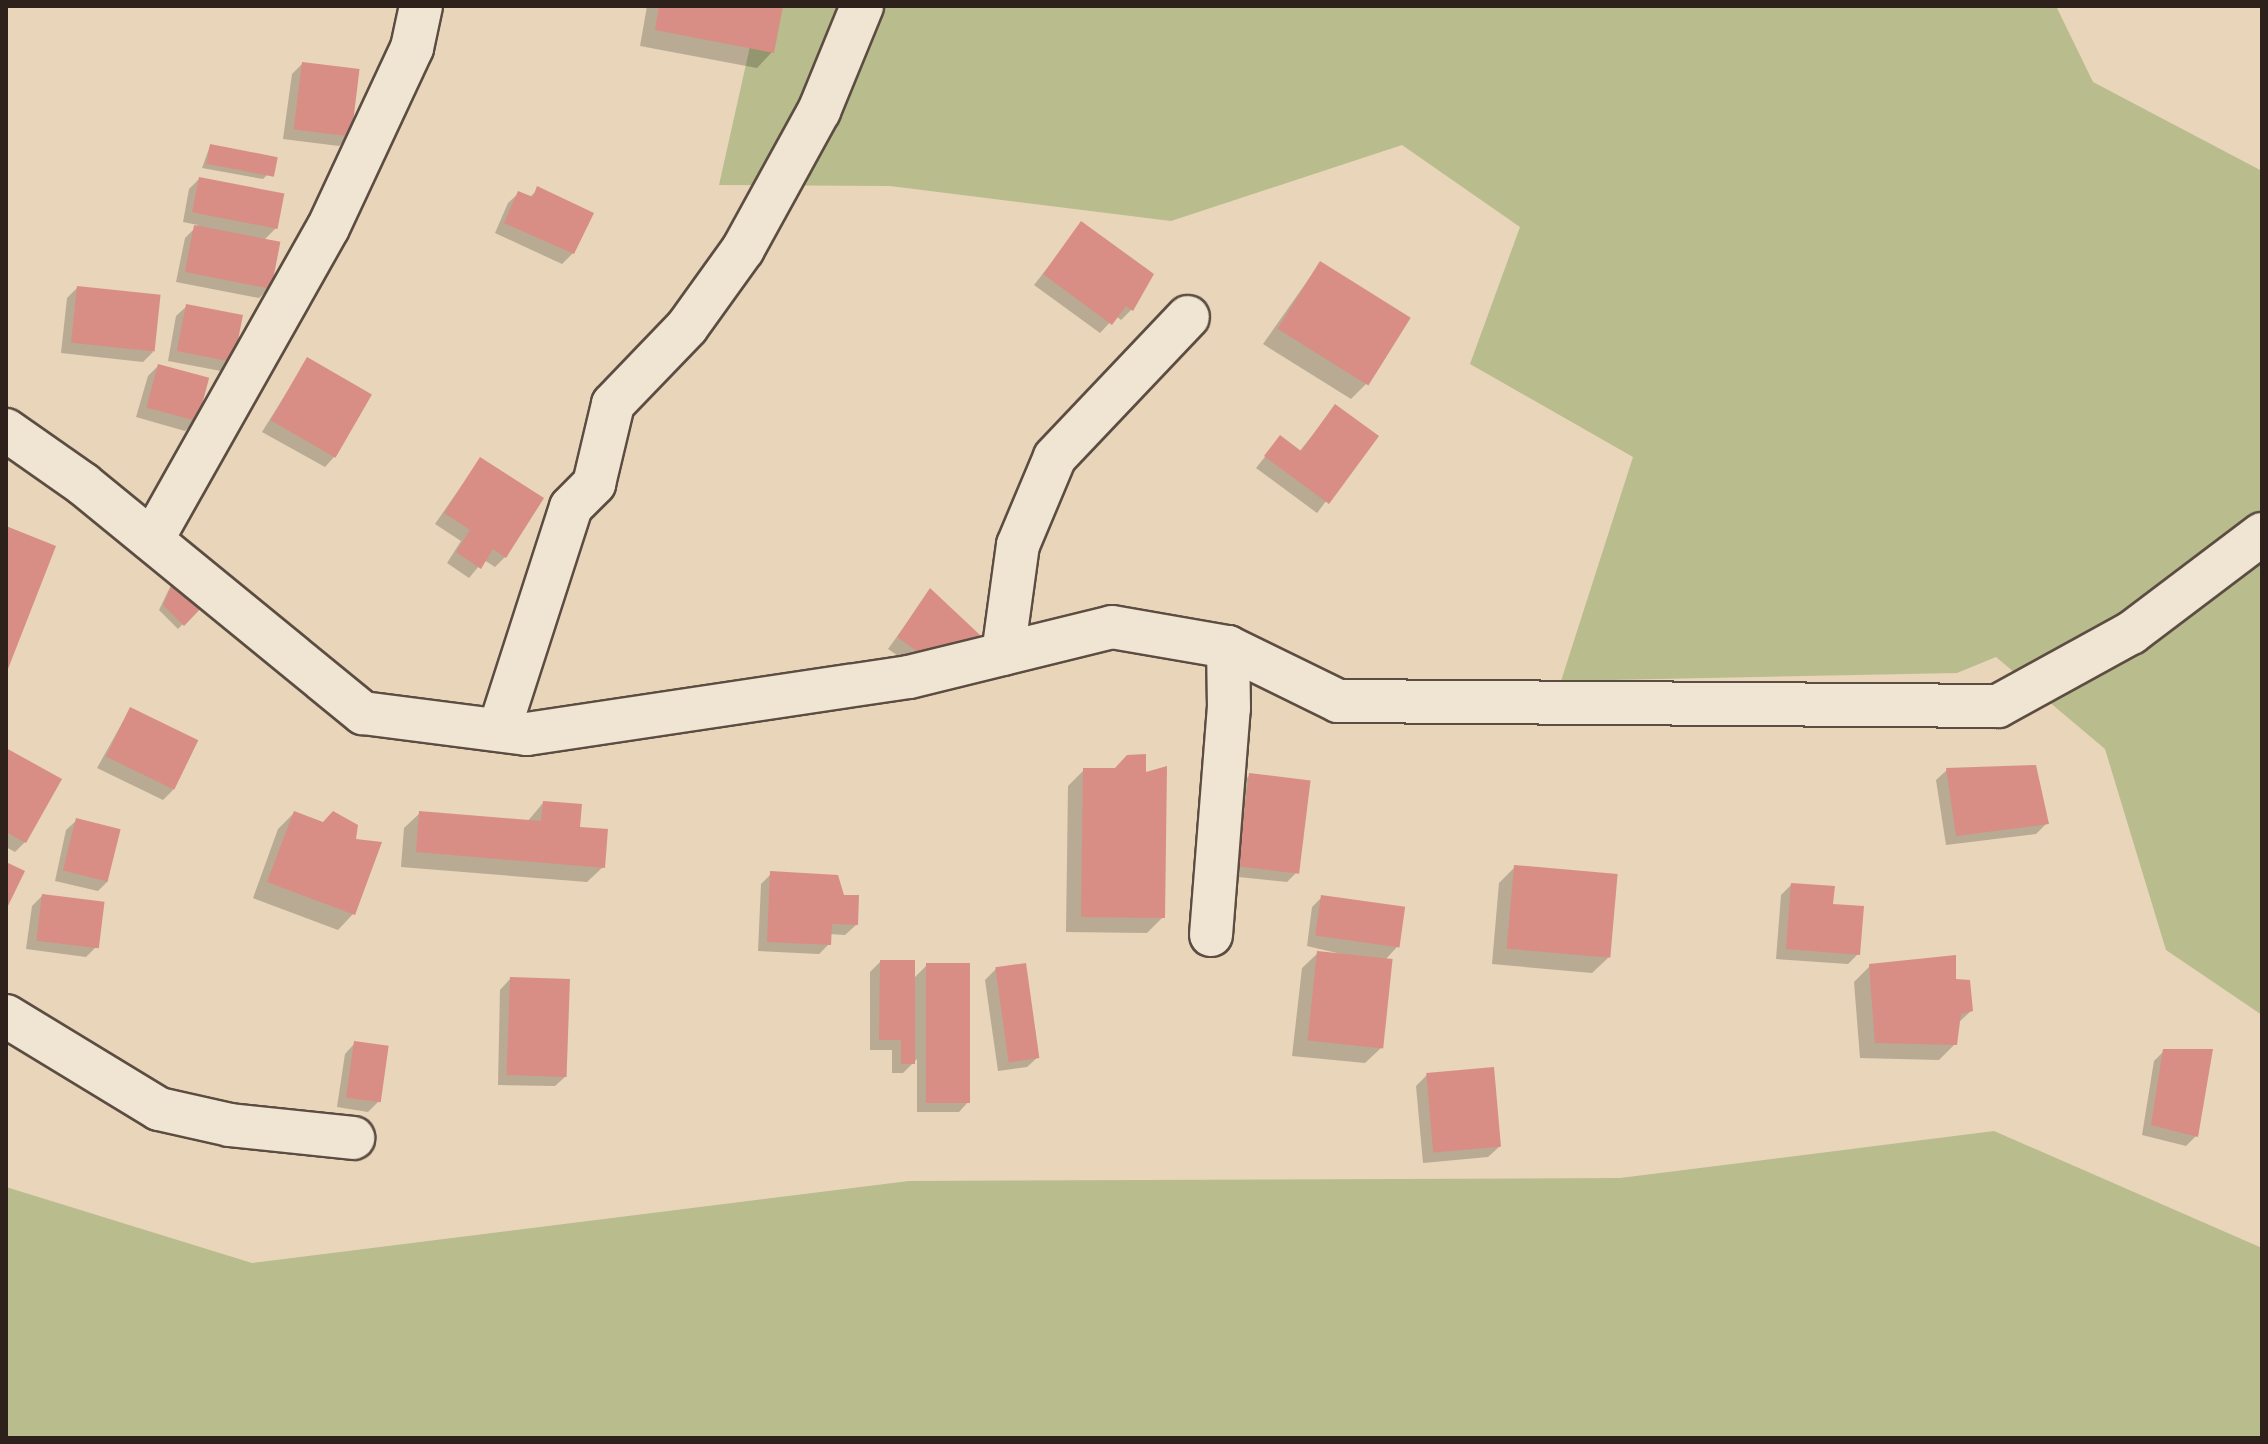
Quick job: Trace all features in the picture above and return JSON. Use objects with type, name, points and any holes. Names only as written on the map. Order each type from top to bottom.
[{"type":"street","points":[[152,540],[328,228],[412,48],[421,6]]},
{"type":"street","points":[[499,730],[571,507],[594,484],[613,404],[687,327],[743,249],[819,111],[862,6]]},
{"type":"street","points":[[1003,654],[1018,545],[1055,457],[1188,317]]},
{"type":"street","points":[[6,430],[152,540],[363,713],[527,734],[909,677],[1112,627],[1228,647],[1338,701],[1998,706],[2131,633],[2262,534]]},
{"type":"street","points":[[1211,935],[1229,708],[1228,647]]},
{"type":"street","points":[[6,1016],[159,1109],[230,1125],[353,1138]]},
{"type":"green space","points":[[759,6],[2056,6],[2093,82],[2262,171],[2262,1015],[2166,950],[2105,749],[1996,657],[1957,673],[1561,681],[1633,457],[1470,364],[1520,227],[1402,145],[1171,221],[890,186],[719,185]]},
{"type":"green space","points":[[1994,1131],[2262,1248],[2262,1438],[6,1438],[6,1187],[252,1263],[909,1181],[1620,1178]]},
{"type":"building","points":[[659,6],[783,6],[774,53],[655,30]]},
{"type":"building","points":[[302,62],[360,69],[351,137],[294,129]]},
{"type":"building","points":[[210,144],[278,157],[274,177],[206,164]]},
{"type":"building","points":[[199,177],[284,194],[278,229],[192,212]]},
{"type":"building","points":[[537,186],[594,213],[574,254],[504,223],[518,191],[533,197]]},
{"type":"building","points":[[1081,221],[1154,274],[1133,311],[1126,306],[1112,325],[1043,274]]},
{"type":"building","points":[[194,225],[280,242],[271,289],[185,272]]},
{"type":"building","points":[[1320,261],[1411,318],[1368,386],[1278,329]]},
{"type":"building","points":[[77,286],[161,295],[155,351],[71,343]]},
{"type":"building","points":[[186,304],[243,315],[234,362],[177,351]]},
{"type":"building","points":[[307,357],[372,394],[335,458],[270,420]]},
{"type":"building","points":[[158,364],[209,378],[198,421],[146,407]]},
{"type":"building","points":[[1335,404],[1379,436],[1329,504],[1264,456],[1280,435],[1301,451]]},
{"type":"building","points":[[480,457],[544,498],[506,558],[493,549],[481,569],[456,552],[470,530],[444,513]]},
{"type":"building","points":[[6,526],[56,546],[6,674]]},
{"type":"building","points":[[176,576],[205,604],[184,626],[163,605]]},
{"type":"building","points":[[930,588],[980,635],[942,669],[897,637]]},
{"type":"building","points":[[130,707],[198,740],[174,790],[106,756]]},
{"type":"building","points":[[6,748],[62,779],[26,843],[6,832]]},
{"type":"building","points":[[1146,754],[1146,772],[1167,766],[1165,918],[1081,917],[1083,768],[1115,768],[1127,755]]},
{"type":"building","points":[[2036,765],[2049,824],[1956,836],[1946,768]]},
{"type":"building","points":[[1249,773],[1311,781],[1299,874],[1238,866]]},
{"type":"building","points":[[543,801],[582,804],[580,827],[608,829],[605,868],[416,852],[419,811],[541,821]]},
{"type":"building","points":[[294,811],[323,822],[333,811],[358,825],[356,839],[382,842],[355,915],[267,882]]},
{"type":"building","points":[[76,818],[121,829],[108,882],[63,870]]},
{"type":"building","points":[[6,862],[25,871],[6,910]]},
{"type":"building","points":[[1514,865],[1618,874],[1610,958],[1507,949]]},
{"type":"building","points":[[770,871],[838,875],[844,895],[859,895],[858,925],[832,924],[831,945],[767,942]]},
{"type":"building","points":[[1791,883],[1835,886],[1833,904],[1864,906],[1860,955],[1786,949]]},
{"type":"building","points":[[42,894],[105,902],[99,948],[36,941]]},
{"type":"building","points":[[1321,895],[1405,907],[1399,947],[1315,936]]},
{"type":"building","points":[[1317,951],[1393,959],[1383,1048],[1308,1041]]},
{"type":"building","points":[[1956,955],[1956,979],[1970,980],[1973,1011],[1961,1014],[1957,1045],[1875,1043],[1869,964]]},
{"type":"building","points":[[880,960],[915,960],[915,1064],[901,1064],[901,1040],[879,1040]]},
{"type":"building","points":[[926,963],[970,963],[970,1103],[926,1103]]},
{"type":"building","points":[[1026,963],[1039,1058],[1009,1062],[995,967]]},
{"type":"building","points":[[510,977],[570,979],[567,1077],[507,1075]]},
{"type":"building","points":[[354,1041],[389,1046],[381,1102],[346,1097]]},
{"type":"building","points":[[2163,1049],[2213,1049],[2198,1137],[2151,1125]]},
{"type":"building","points":[[1494,1067],[1501,1147],[1433,1153],[1426,1073]]}]
